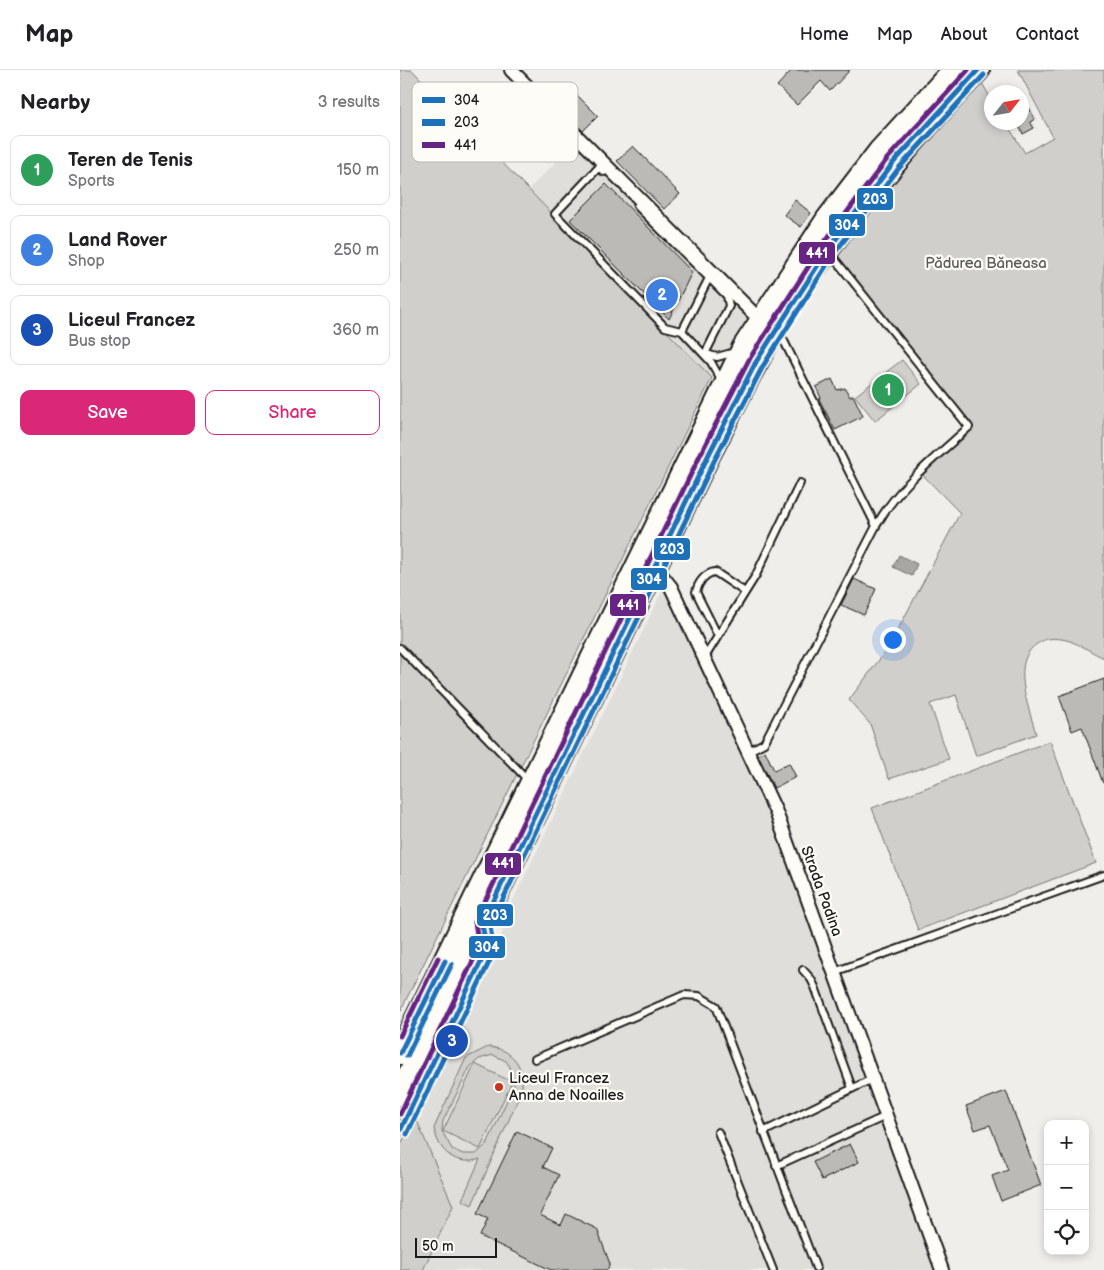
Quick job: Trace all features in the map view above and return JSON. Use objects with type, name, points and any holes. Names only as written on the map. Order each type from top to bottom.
[{"type":"highway","points":[[400,1094],[709,454],[756,362],[769,324],[827,220],[880,151],[954,70]]},
{"type":"highway","points":[[400,1053],[744,347],[769,324],[893,163],[978,70]]},
{"type":"street","points":[[511,70],[523,82]]},
{"type":"street","points":[[578,136],[769,324]]},
{"type":"street","name":"Strada Padina","points":[[656,567],[671,588],[705,657],[750,751],[776,812],[942,1270]]},
{"type":"lane","points":[[705,354],[729,302],[727,296],[600,167],[555,214],[666,327],[682,331],[705,354],[719,374],[723,388]]},
{"type":"lane","points":[[750,751],[764,742],[887,507],[920,472],[969,427],[827,251]]},
{"type":"lane","points":[[682,331],[709,278]]},
{"type":"lane","points":[[769,324],[876,526]]},
{"type":"lane","points":[[705,354],[723,356],[744,347]]},
{"type":"lane","points":[[705,657],[756,575],[800,483]]},
{"type":"lane","points":[[718,636],[696,592],[698,585],[709,573],[715,572],[745,592]]},
{"type":"lane","points":[[400,648],[532,784]]},
{"type":"lane","points":[[834,972],[1104,875]]},
{"type":"lane","points":[[400,1131],[487,949],[482,925]]},
{"type":"lane","points":[[803,970],[815,987],[852,1088]]},
{"type":"lane","points":[[535,1059],[684,996],[698,996],[716,1006],[816,1268]]},
{"type":"lane","points":[[763,1132],[872,1080]]},
{"type":"lane","points":[[776,1166],[886,1116]]},
{"type":"lane","points":[[718,1132],[774,1270]]},
{"type":"shaded area","points":[[578,140],[749,314],[712,378],[528,190],[556,162],[578,162]]},
{"type":"shaded area","points":[[899,555],[917,564],[912,576],[893,567]]},
{"type":"shaded area","points":[[671,587],[749,751],[942,1270],[400,1270],[400,1146],[415,1116],[418,1122],[501,941],[504,919],[660,595]]},
{"type":"green space","points":[[400,70],[412,70],[424,82],[412,82],[412,162],[502,162],[712,378],[400,1012]]},
{"type":"green space","name":"Pădurea Băneasa","points":[[1018,70],[1104,70],[1104,658],[1070,641],[1058,639],[1043,640],[1030,650],[1025,660],[1023,671],[1023,684],[1036,734],[976,756],[956,695],[930,704],[949,759],[889,779],[870,724],[849,700],[888,648],[960,513],[920,472],[969,427],[827,251],[976,72],[984,86],[984,130],[1010,130],[1025,153],[1053,137],[1029,91],[1029,85],[1026,85]]},
{"type":"green space","points":[[902,360],[921,384],[875,421],[855,396]]},
{"type":"green space","points":[[1050,741],[1096,863],[918,930],[872,808]]},
{"type":"green space","points":[[488,1047],[497,1048],[511,1055],[520,1067],[522,1075],[521,1092],[472,1205],[462,1200],[480,1159],[464,1161],[450,1156],[436,1137],[434,1128],[466,1058]],"holes":[[[493,1055],[506,1061],[510,1067],[514,1085],[487,1144],[476,1154],[463,1154],[452,1149],[442,1131],[443,1121],[470,1067],[479,1059]]]},
{"type":"green space","points":[[475,1064],[512,1082],[480,1149],[443,1131]]},
{"type":"green space","points":[[415,1116],[453,1206],[423,1270],[400,1270],[400,1146]]},
{"type":"building","points":[[792,70],[850,70],[830,91],[821,81],[797,105],[777,86]]},
{"type":"building","points":[[578,96],[598,116],[583,131],[578,126]]},
{"type":"building","points":[[1029,107],[1035,119],[1030,122],[1034,128],[1023,134],[1021,130],[1029,130]]},
{"type":"building","points":[[633,146],[680,194],[664,209],[617,161]]},
{"type":"building","points":[[606,184],[692,272],[669,319],[570,220]]},
{"type":"building","points":[[795,200],[811,213],[801,227],[784,215]]},
{"type":"building","points":[[832,379],[837,390],[845,388],[850,397],[853,395],[863,416],[835,430],[819,399],[821,398],[816,387]]},
{"type":"building","points":[[854,579],[876,589],[864,615],[841,605]]},
{"type":"building","points":[[1104,679],[1103,783],[1082,727],[1072,731],[1059,696]]},
{"type":"building","points":[[765,751],[774,770],[789,763],[796,777],[774,788],[758,755]]},
{"type":"building","points":[[1006,1091],[1041,1185],[1001,1201],[992,1176],[1008,1170],[990,1125],[975,1130],[966,1106]]},
{"type":"building","points":[[517,1131],[552,1148],[543,1167],[559,1175],[540,1215],[561,1225],[566,1214],[597,1229],[610,1264],[607,1270],[551,1270],[480,1236],[488,1219],[477,1214]]},
{"type":"building","points":[[850,1144],[859,1162],[822,1180],[813,1162]]},
{"type":"transit line","name":"441","points":[[400,1114],[479,948],[475,922],[702,451],[750,358],[821,247],[887,159],[968,70]]},
{"type":"transit line","name":"304","points":[[400,1131],[487,949],[482,925],[709,454],[756,362],[827,251],[893,163],[978,70]]},
{"type":"transit line","name":"203","points":[[407,1134],[494,952],[490,926],[716,457],[763,366],[833,255],[899,168],[984,75]]},
{"type":"transit line","name":"441","points":[[400,1036],[438,958]]},
{"type":"transit line","name":"304","points":[[400,1053],[445,961]]},
{"type":"transit line","name":"203","points":[[407,1056],[452,964]]},
{"type":"place","name":"Land Rover","points":[[662,295]]},
{"type":"place","name":"Teren de Tenis","points":[[888,390]]},
{"type":"place","name":"Liceul Francez","points":[[452,1041]]},
{"type":"place","name":"Liceul Francez Anna de Noailles","points":[[499,1087]]}]
